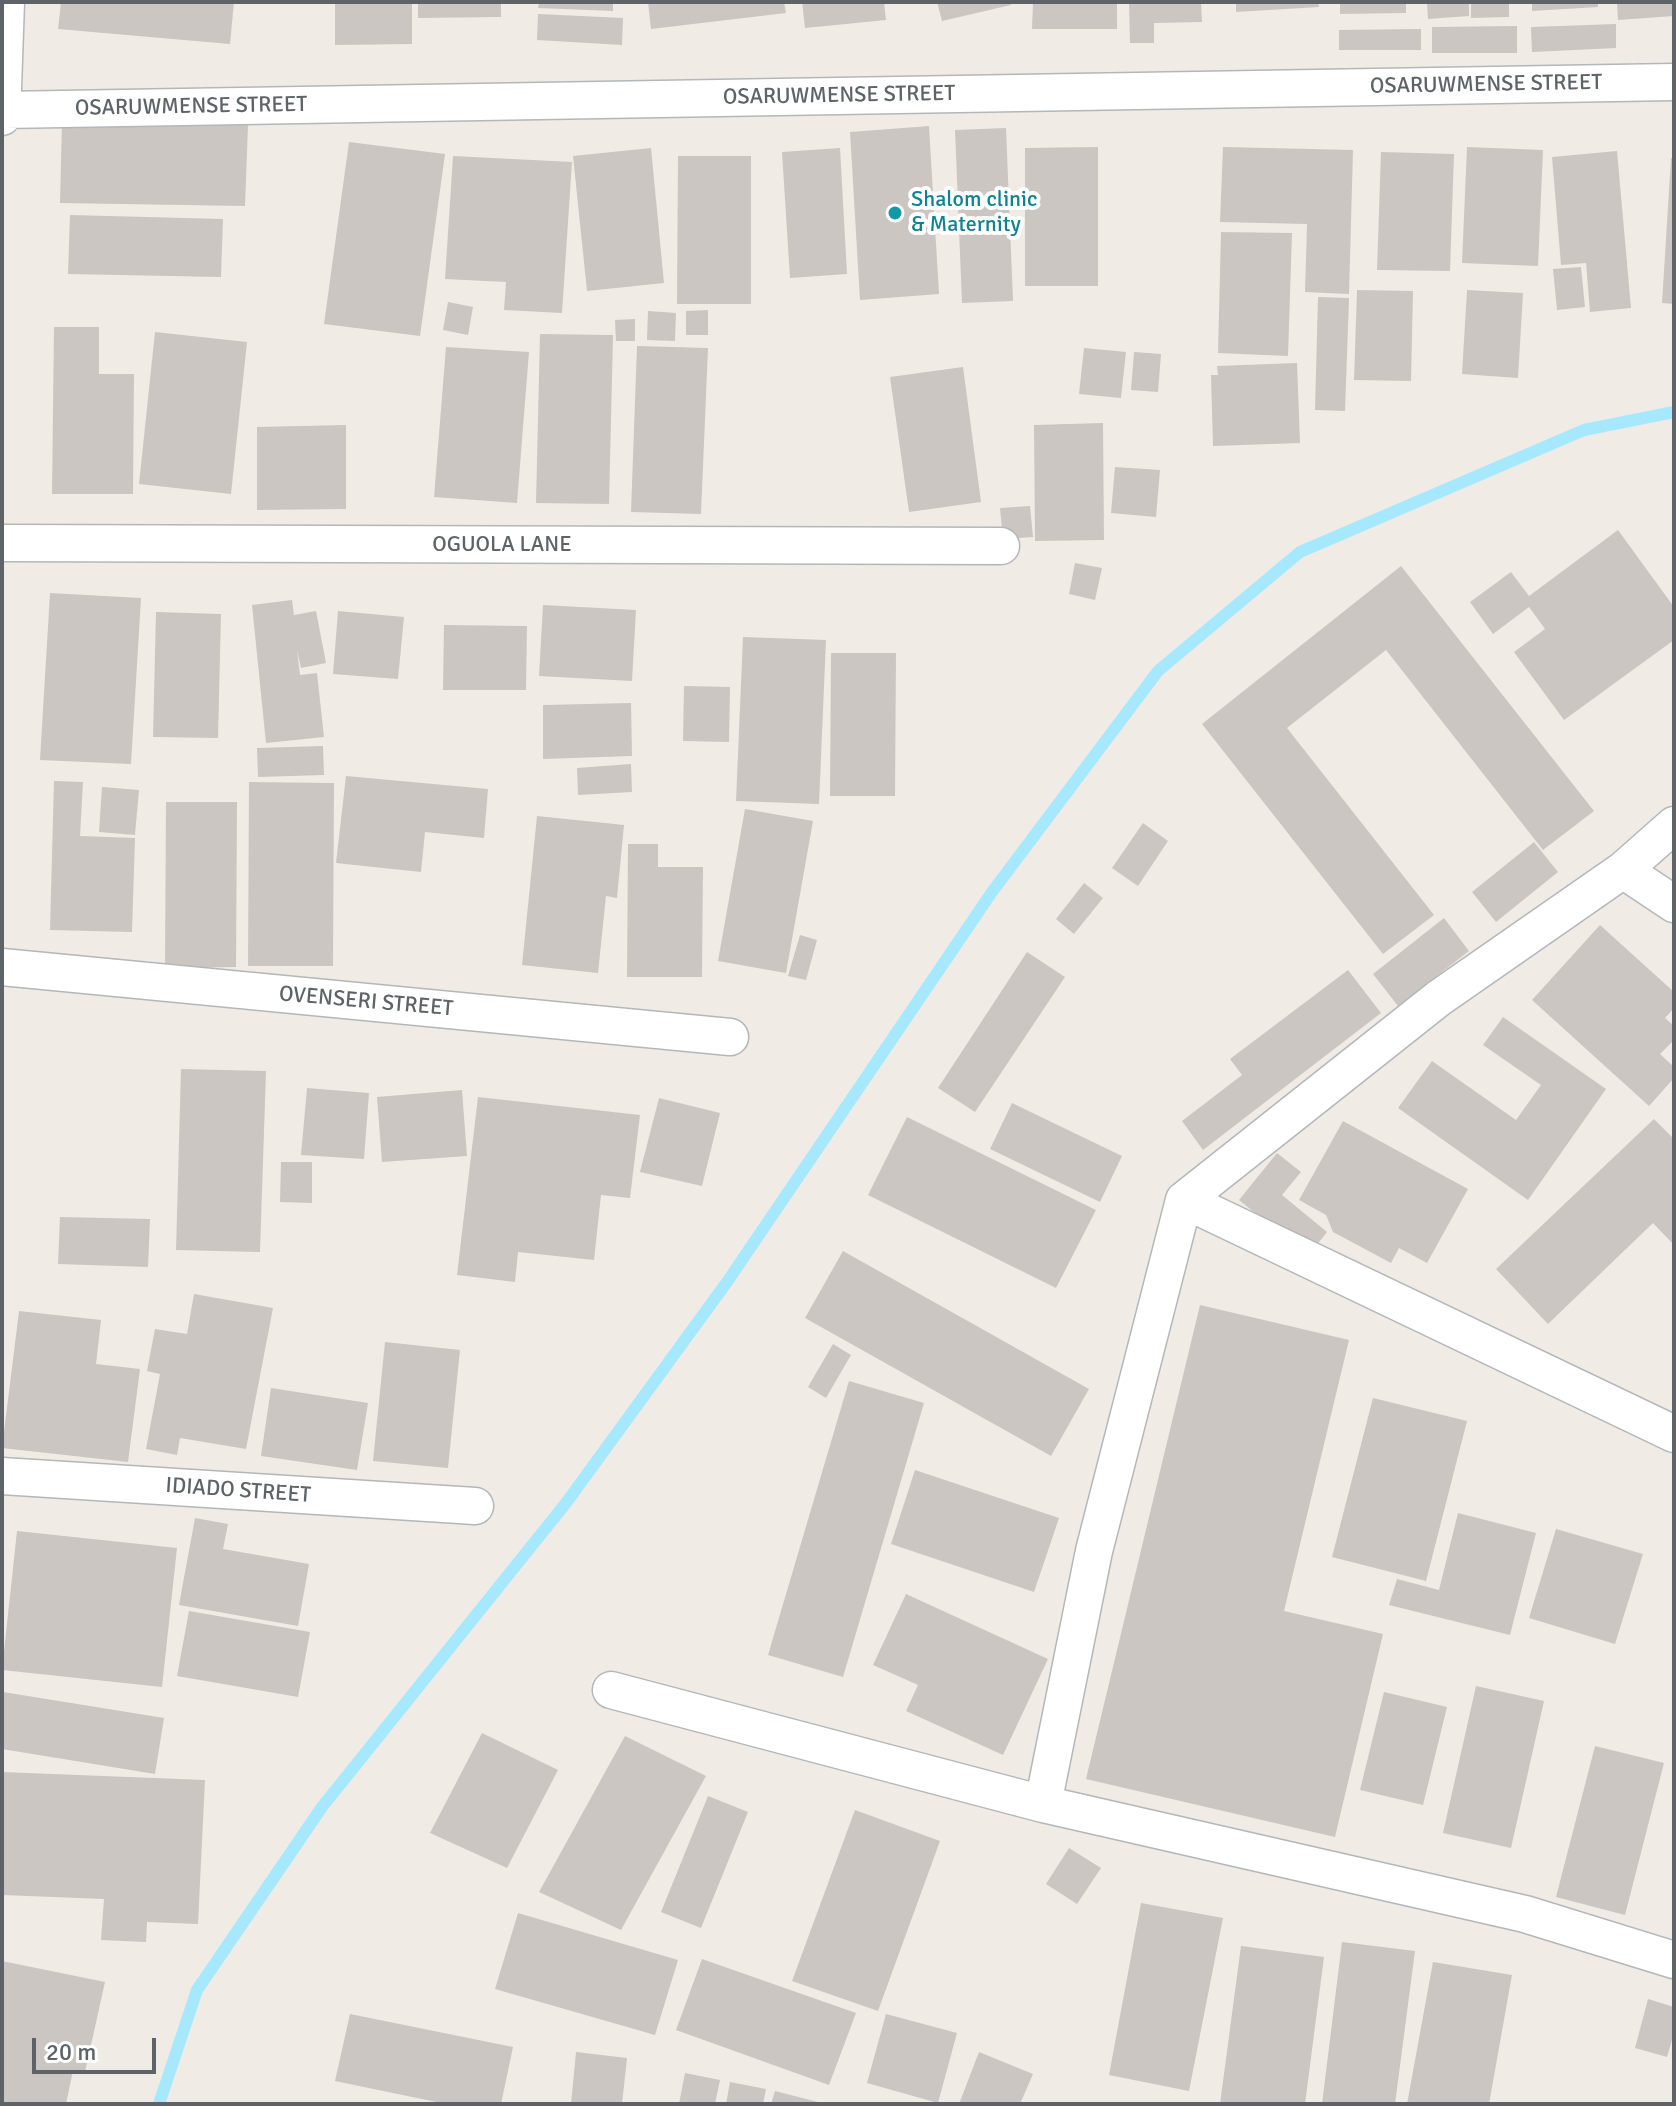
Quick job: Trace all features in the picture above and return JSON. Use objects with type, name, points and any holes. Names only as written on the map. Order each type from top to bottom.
[{"type":"street","points":[[2,117],[6,2]]},
{"type":"street","name":"OSARUWMENSE STREET","points":[[3,110],[1674,82]]},
{"type":"street","name":"OGUOLA LANE","points":[[2,543],[1001,546]]},
{"type":"street","points":[[1043,1804],[1094,1551],[1184,1200],[1439,998],[1623,870],[1674,825]]},
{"type":"street","points":[[1623,870],[1674,904]]},
{"type":"street","name":"OVENSERI STREET","points":[[2,967],[730,1037]]},
{"type":"street","points":[[1184,1200],[1674,1434]]},
{"type":"street","name":"IDIADO STREET","points":[[2,1476],[475,1506]]},
{"type":"street","points":[[611,1690],[1043,1804],[1525,1914],[1674,1960]]},
{"type":"building","points":[[61,2],[234,2],[230,44],[58,29]]},
{"type":"building","points":[[335,2],[412,2],[412,44],[335,45]]},
{"type":"building","points":[[418,2],[501,2],[501,17],[418,18]]},
{"type":"building","points":[[539,2],[613,2],[613,11],[538,8]]},
{"type":"building","points":[[648,2],[784,2],[786,13],[651,29]]},
{"type":"building","points":[[802,2],[884,2],[886,20],[805,28]]},
{"type":"building","points":[[937,2],[1010,2],[1011,5],[942,21]]},
{"type":"building","points":[[1033,2],[1117,2],[1117,29],[1032,29]]},
{"type":"building","points":[[1129,2],[1201,2],[1202,22],[1154,23],[1154,43],[1130,43]]},
{"type":"building","points":[[1236,2],[1318,2],[1319,7],[1236,12]]},
{"type":"building","points":[[1340,2],[1406,2],[1406,13],[1340,14]]},
{"type":"building","points":[[1427,2],[1469,2],[1469,16],[1428,19]]},
{"type":"building","points":[[1471,2],[1509,2],[1509,17],[1471,18]]},
{"type":"building","points":[[1532,2],[1598,2],[1598,7],[1532,11]]},
{"type":"building","points":[[1617,2],[1674,2],[1674,16],[1618,20]]},
{"type":"building","points":[[538,14],[623,18],[622,45],[537,40]]},
{"type":"building","points":[[1616,24],[1616,48],[1532,52],[1531,27]]},
{"type":"building","points":[[1517,26],[1517,53],[1432,53],[1432,27]]},
{"type":"building","points":[[1421,29],[1421,50],[1339,50],[1339,30]]},
{"type":"building","points":[[62,121],[248,125],[245,206],[60,203]]},
{"type":"building","name":"Shalom clinic & Maternity","points":[[929,126],[939,294],[860,300],[850,132]]},
{"type":"building","points":[[1006,128],[1013,301],[962,303],[955,130]]},
{"type":"building","points":[[349,142],[445,154],[420,336],[324,324]]},
{"type":"building","points":[[1098,147],[1098,286],[1025,286],[1025,148]]},
{"type":"building","points":[[1223,147],[1353,150],[1349,294],[1305,292],[1307,224],[1220,222]]},
{"type":"building","points":[[1467,147],[1543,150],[1538,266],[1462,263]]},
{"type":"building","points":[[651,148],[664,283],[587,291],[573,156]]},
{"type":"building","points":[[840,148],[847,274],[790,278],[782,152]]},
{"type":"building","points":[[1617,151],[1631,308],[1590,312],[1586,263],[1561,265],[1552,157]]},
{"type":"building","points":[[1381,152],[1454,154],[1450,271],[1377,270]]},
{"type":"building","points":[[453,156],[572,162],[562,313],[504,310],[506,282],[445,279]]},
{"type":"building","points":[[678,156],[751,156],[751,304],[677,304]]},
{"type":"building","points":[[1671,158],[1674,158],[1674,304],[1662,303]]},
{"type":"building","points":[[70,215],[223,219],[221,277],[68,274]]},
{"type":"building","points":[[1221,232],[1292,233],[1288,356],[1218,353]]},
{"type":"building","points":[[1581,267],[1585,307],[1557,310],[1553,269]]},
{"type":"building","points":[[1357,290],[1413,291],[1411,381],[1354,380]]},
{"type":"building","points":[[1467,290],[1523,293],[1518,378],[1462,374]]},
{"type":"building","points":[[1318,297],[1349,298],[1345,411],[1315,410]]},
{"type":"building","points":[[448,302],[473,307],[468,335],[443,330]]},
{"type":"building","points":[[708,310],[708,335],[686,335],[686,311]]},
{"type":"building","points":[[648,311],[676,313],[675,341],[647,340]]},
{"type":"building","points":[[635,319],[635,341],[616,341],[615,320]]},
{"type":"building","points":[[54,327],[99,327],[99,374],[134,374],[133,494],[52,494]]},
{"type":"building","points":[[155,332],[247,342],[231,494],[139,484]]},
{"type":"building","points":[[540,334],[613,335],[609,504],[536,503]]},
{"type":"building","points":[[637,346],[708,348],[701,514],[631,512]]},
{"type":"building","points":[[446,347],[529,352],[517,503],[434,497]]},
{"type":"building","points":[[1084,348],[1126,352],[1121,398],[1079,394]]},
{"type":"building","points":[[1134,352],[1161,354],[1158,392],[1131,390]]},
{"type":"building","points":[[1297,363],[1300,443],[1213,446],[1211,375],[1218,375],[1217,366]]},
{"type":"building","points":[[963,367],[981,502],[909,512],[890,377]]},
{"type":"building","points":[[1103,423],[1104,540],[1035,541],[1034,425]]},
{"type":"building","points":[[346,425],[346,509],[257,510],[257,427]]},
{"type":"building","points":[[1115,467],[1160,470],[1156,517],[1111,513]]},
{"type":"building","points":[[1030,506],[1033,537],[1003,539],[1000,508]]},
{"type":"building","points":[[1618,530],[1674,607],[1674,640],[1564,720],[1514,652],[1545,629],[1529,607],[1493,634],[1470,602],[1511,572],[1529,596]]},
{"type":"building","points":[[1075,563],[1102,568],[1095,600],[1069,594]]},
{"type":"building","points":[[1401,566],[1594,811],[1543,850],[1386,650],[1287,728],[1434,915],[1383,954],[1202,724]]},
{"type":"building","points":[[50,593],[141,598],[131,764],[40,760]]},
{"type":"building","points":[[292,600],[294,615],[316,611],[326,663],[301,668],[297,650],[300,675],[317,673],[324,737],[266,743],[252,605]]},
{"type":"building","points":[[543,605],[636,610],[632,681],[539,676]]},
{"type":"building","points":[[338,611],[404,617],[398,679],[333,674]]},
{"type":"building","points":[[156,612],[221,614],[218,738],[153,737]]},
{"type":"building","points":[[444,625],[527,626],[526,690],[443,690]]},
{"type":"building","points":[[743,637],[826,640],[819,804],[736,801]]},
{"type":"building","points":[[831,653],[896,653],[895,796],[830,796]]},
{"type":"building","points":[[684,686],[730,687],[729,742],[683,741]]},
{"type":"building","points":[[631,703],[632,756],[543,759],[543,705]]},
{"type":"building","points":[[323,746],[324,775],[258,777],[257,748]]},
{"type":"building","points":[[631,764],[632,792],[578,795],[577,768]]},
{"type":"building","points":[[346,776],[488,789],[484,838],[425,832],[421,872],[336,863]]},
{"type":"building","points":[[54,781],[83,782],[80,836],[135,838],[132,932],[50,930]]},
{"type":"building","points":[[249,782],[334,783],[333,966],[248,966]]},
{"type":"building","points":[[102,787],[139,790],[135,835],[99,832]]},
{"type":"building","points":[[166,802],[237,802],[236,967],[165,968]]},
{"type":"building","points":[[745,809],[813,821],[786,973],[718,961]]},
{"type":"building","points":[[537,816],[624,825],[617,898],[606,896],[598,973],[522,965]]},
{"type":"building","points":[[1143,823],[1168,841],[1138,886],[1112,868]]},
{"type":"building","points":[[1534,842],[1558,872],[1496,922],[1472,892]]},
{"type":"building","points":[[628,844],[658,844],[658,867],[703,867],[702,977],[627,977]]},
{"type":"building","points":[[1084,883],[1103,898],[1074,934],[1056,919]]},
{"type":"building","points":[[1444,918],[1469,951],[1398,1006],[1373,974]]},
{"type":"building","points":[[1600,925],[1674,992],[1674,1008],[1665,1018],[1674,1026],[1674,1040],[1660,1054],[1674,1067],[1674,1078],[1649,1106],[1532,1000]]},
{"type":"building","points":[[800,935],[817,940],[806,980],[788,976]]},
{"type":"building","points":[[1027,952],[1065,977],[975,1112],[938,1088]]},
{"type":"building","points":[[1348,970],[1381,1013],[1203,1150],[1182,1121],[1242,1075],[1230,1059]]},
{"type":"building","points":[[1503,1017],[1606,1089],[1528,1200],[1398,1108],[1432,1061],[1516,1120],[1541,1085],[1483,1045]]},
{"type":"building","points":[[181,1069],[266,1071],[260,1252],[176,1250]]},
{"type":"building","points":[[307,1088],[369,1093],[364,1159],[301,1155]]},
{"type":"building","points":[[462,1090],[467,1156],[382,1162],[377,1097]]},
{"type":"building","points":[[478,1097],[640,1115],[630,1198],[601,1195],[594,1260],[518,1252],[515,1282],[457,1275]]},
{"type":"building","points":[[659,1098],[720,1113],[702,1186],[640,1172]]},
{"type":"building","points":[[1012,1103],[1122,1156],[1100,1202],[990,1149]]},
{"type":"building","points":[[907,1117],[1096,1210],[1056,1288],[868,1195]]},
{"type":"building","points":[[1654,1119],[1674,1139],[1674,1245],[1653,1223],[1548,1324],[1496,1269]]},
{"type":"building","points":[[1343,1121],[1468,1189],[1427,1263],[1399,1248],[1391,1263],[1333,1232],[1326,1215],[1299,1200]]},
{"type":"building","points":[[1277,1153],[1301,1172],[1282,1195],[1327,1232],[1308,1256],[1239,1200]]},
{"type":"building","points":[[281,1162],[312,1162],[312,1203],[280,1202]]},
{"type":"building","points":[[60,1217],[150,1219],[148,1267],[58,1264]]},
{"type":"building","points":[[843,1251],[1089,1389],[1051,1456],[805,1318]]},
{"type":"building","points":[[194,1294],[273,1308],[246,1449],[180,1438],[177,1455],[146,1449],[160,1374],[147,1371],[155,1329],[187,1334]]},
{"type":"building","points":[[1200,1305],[1349,1340],[1284,1611],[1383,1634],[1335,1837],[1086,1779]]},
{"type":"building","points":[[19,1311],[101,1320],[96,1364],[140,1369],[128,1462],[2,1448]]},
{"type":"building","points":[[385,1342],[460,1350],[448,1468],[373,1461]]},
{"type":"building","points":[[833,1344],[851,1355],[826,1398],[808,1387]]},
{"type":"building","points":[[849,1381],[924,1403],[843,1677],[768,1655]]},
{"type":"building","points":[[271,1388],[368,1403],[357,1470],[261,1456]]},
{"type":"building","points":[[1373,1398],[1467,1421],[1426,1581],[1332,1557]]},
{"type":"building","points":[[915,1470],[1059,1518],[1034,1592],[891,1544]]},
{"type":"building","points":[[1458,1513],[1536,1533],[1510,1635],[1389,1605],[1397,1579],[1439,1590]]},
{"type":"building","points":[[195,1518],[228,1524],[223,1549],[309,1564],[298,1626],[179,1605]]},
{"type":"building","points":[[1556,1529],[1643,1554],[1615,1644],[1529,1618]]},
{"type":"building","points":[[17,1531],[177,1548],[162,1687],[2,1670]]},
{"type":"building","points":[[906,1594],[1048,1659],[1003,1755],[906,1711],[918,1685],[873,1665]]},
{"type":"building","points":[[189,1611],[310,1632],[298,1697],[177,1676]]},
{"type":"building","points":[[1476,1686],[1544,1701],[1511,1848],[1443,1833]]},
{"type":"building","points":[[3,1692],[164,1718],[155,1774],[2,1749]]},
{"type":"building","points":[[1384,1692],[1447,1707],[1423,1805],[1360,1790]]},
{"type":"building","points":[[482,1733],[558,1770],[507,1868],[430,1833]]},
{"type":"building","points":[[625,1736],[706,1776],[621,1930],[539,1892]]},
{"type":"building","points":[[1595,1746],[1664,1763],[1625,1915],[1556,1897]]},
{"type":"building","points":[[2,1772],[205,1780],[198,1924],[147,1922],[146,1942],[101,1940],[104,1899],[2,1895]]},
{"type":"building","points":[[708,1796],[748,1812],[701,1928],[661,1912]]},
{"type":"building","points":[[855,1810],[940,1841],[878,2011],[792,1981]]},
{"type":"building","points":[[1069,1848],[1101,1868],[1077,1904],[1046,1884]]},
{"type":"building","points":[[1141,1903],[1223,1918],[1189,2091],[1109,2075]]},
{"type":"building","points":[[518,1913],[678,1960],[655,2035],[495,1989]]},
{"type":"building","points":[[1342,1942],[1415,1951],[1395,2104],[1322,2104]]},
{"type":"building","points":[[1241,1946],[1324,1957],[1305,2104],[1220,2104]]},
{"type":"building","points":[[702,1959],[856,2013],[829,2085],[676,2030]]},
{"type":"building","points":[[2,1961],[105,1982],[85,2072],[73,2070],[66,2104],[2,2104]]},
{"type":"building","points":[[1433,1962],[1512,1975],[1489,2104],[1407,2104]]},
{"type":"building","points":[[1648,1999],[1674,2007],[1674,2033],[1667,2057],[1635,2048]]},
{"type":"building","points":[[350,2014],[513,2047],[501,2104],[446,2104],[335,2081]]},
{"type":"building","points":[[886,2014],[957,2033],[938,2103],[867,2083]]},
{"type":"building","points":[[576,2052],[627,2058],[622,2104],[571,2104]]},
{"type":"building","points":[[979,2052],[1033,2074],[1020,2104],[959,2104]]},
{"type":"building","points":[[685,2073],[720,2080],[715,2104],[679,2104]]},
{"type":"building","points":[[730,2082],[766,2089],[763,2104],[726,2104]]},
{"type":"building","points":[[775,2091],[822,2103],[822,2104],[771,2104]]},
{"type":"waterway","points":[[159,2104],[197,1990],[322,1807],[566,1503],[727,1282],[992,892],[1158,671],[1300,552],[1584,430],[1674,412]]},
{"type":"place","name":"Shalom clinic & Maternity","points":[[895,213]]}]
